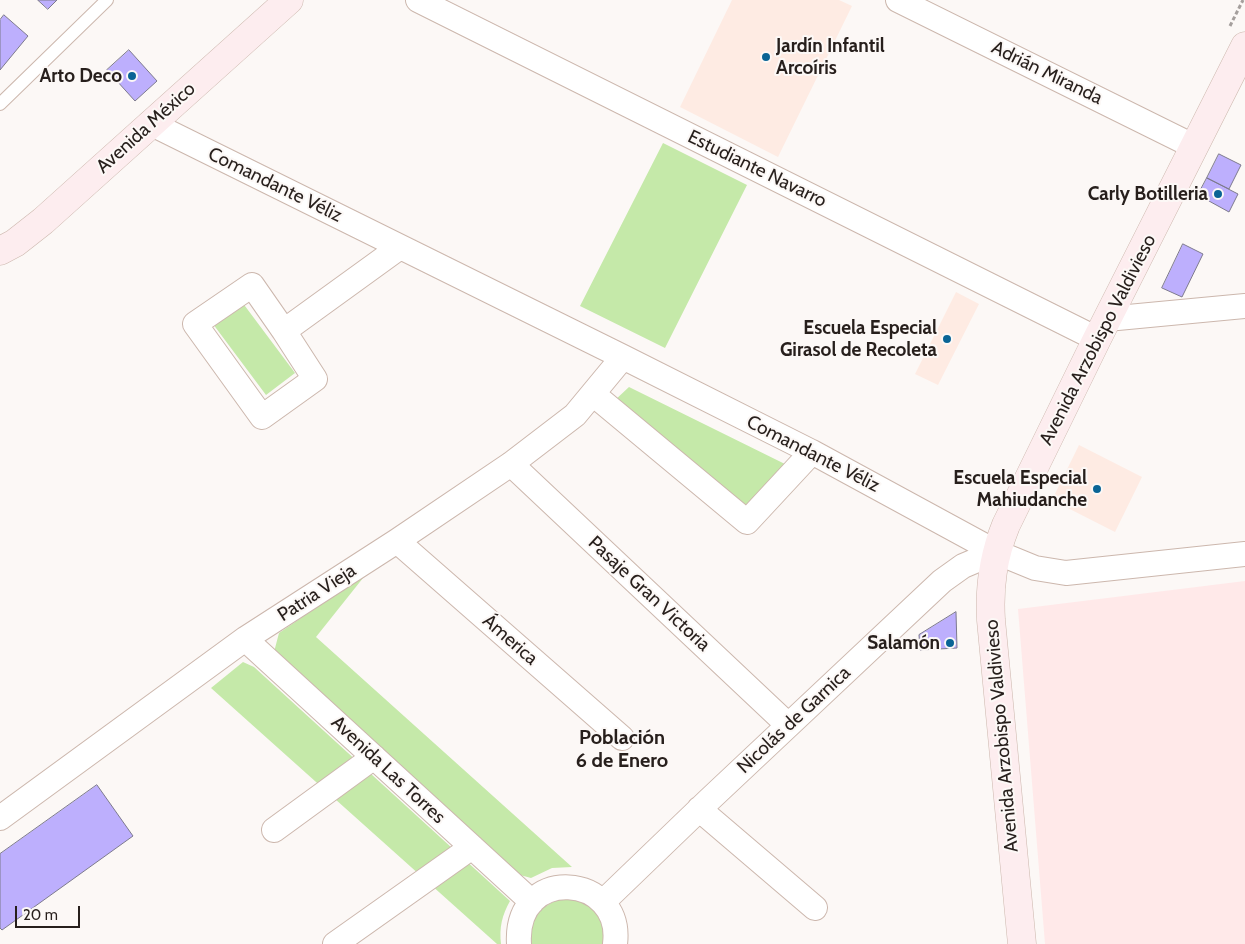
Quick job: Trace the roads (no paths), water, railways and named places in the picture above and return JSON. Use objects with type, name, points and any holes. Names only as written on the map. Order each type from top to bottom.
[{"type":"street","name":"Avenida México","points":[[0,251],[30,232],[289,0]]},
{"type":"street","name":"Estudiante Navarro","points":[[418,0],[1102,329]]},
{"type":"street","name":"Adrián Miranda","points":[[898,0],[1196,147]]},
{"type":"street","name":"Avenida Arzobispo Valdivieso","points":[[1022,944],[990,620],[991,574],[996,552],[1006,525],[1102,329],[1241,62]]},
{"type":"street","name":"Comandante Véliz","points":[[150,123],[812,452],[996,552],[1035,568],[1066,573],[1245,554]]},
{"type":"street","points":[[284,331],[400,247]]},
{"type":"street","points":[[252,285],[284,331],[315,379],[262,417],[196,324],[252,285]]},
{"type":"street","points":[[1102,329],[1245,306]]},
{"type":"street","name":"Patria Vieja","points":[[0,818],[245,639],[398,542],[510,464],[575,415],[623,357]]},
{"type":"street","points":[[593,394],[747,522],[812,452]]},
{"type":"street","name":"Pasaje Gran Victoria","points":[[510,464],[788,725]]},
{"type":"street","name":"Ámerica","points":[[398,542],[622,738]]},
{"type":"street","name":"Nicolás de Garnica","points":[[603,902],[942,581],[963,566],[996,552]]},
{"type":"street","name":"Avenida Las Torres","points":[[245,639],[532,902]]},
{"type":"street","points":[[274,830],[374,757]]},
{"type":"street","points":[[700,809],[815,908]]},
{"type":"street","points":[[335,944],[472,847]]},
{"type":"street","points":[[519,944],[518,930],[522,915],[532,902],[554,888],[568,887],[581,888],[603,902],[611,914],[616,928],[615,944]]},
{"type":"lane","points":[[0,104],[107,0]]},
{"type":"place","name":"Jardín Infantil Arcoíris","points":[[766,57]]},
{"type":"place","name":"Arto Deco","points":[[132,76]]},
{"type":"place","name":"Carly Botilleria","points":[[1218,194]]},
{"type":"place","name":"Escuela Especial Girasol de Recoleta","points":[[947,339]]},
{"type":"place","name":"Escuela Especial Mahiudanche","points":[[1097,489]]},
{"type":"place","name":"Salamón","points":[[950,643]]},
{"type":"district","name":"Población 6 de Enero","points":[[622,750]]}]
